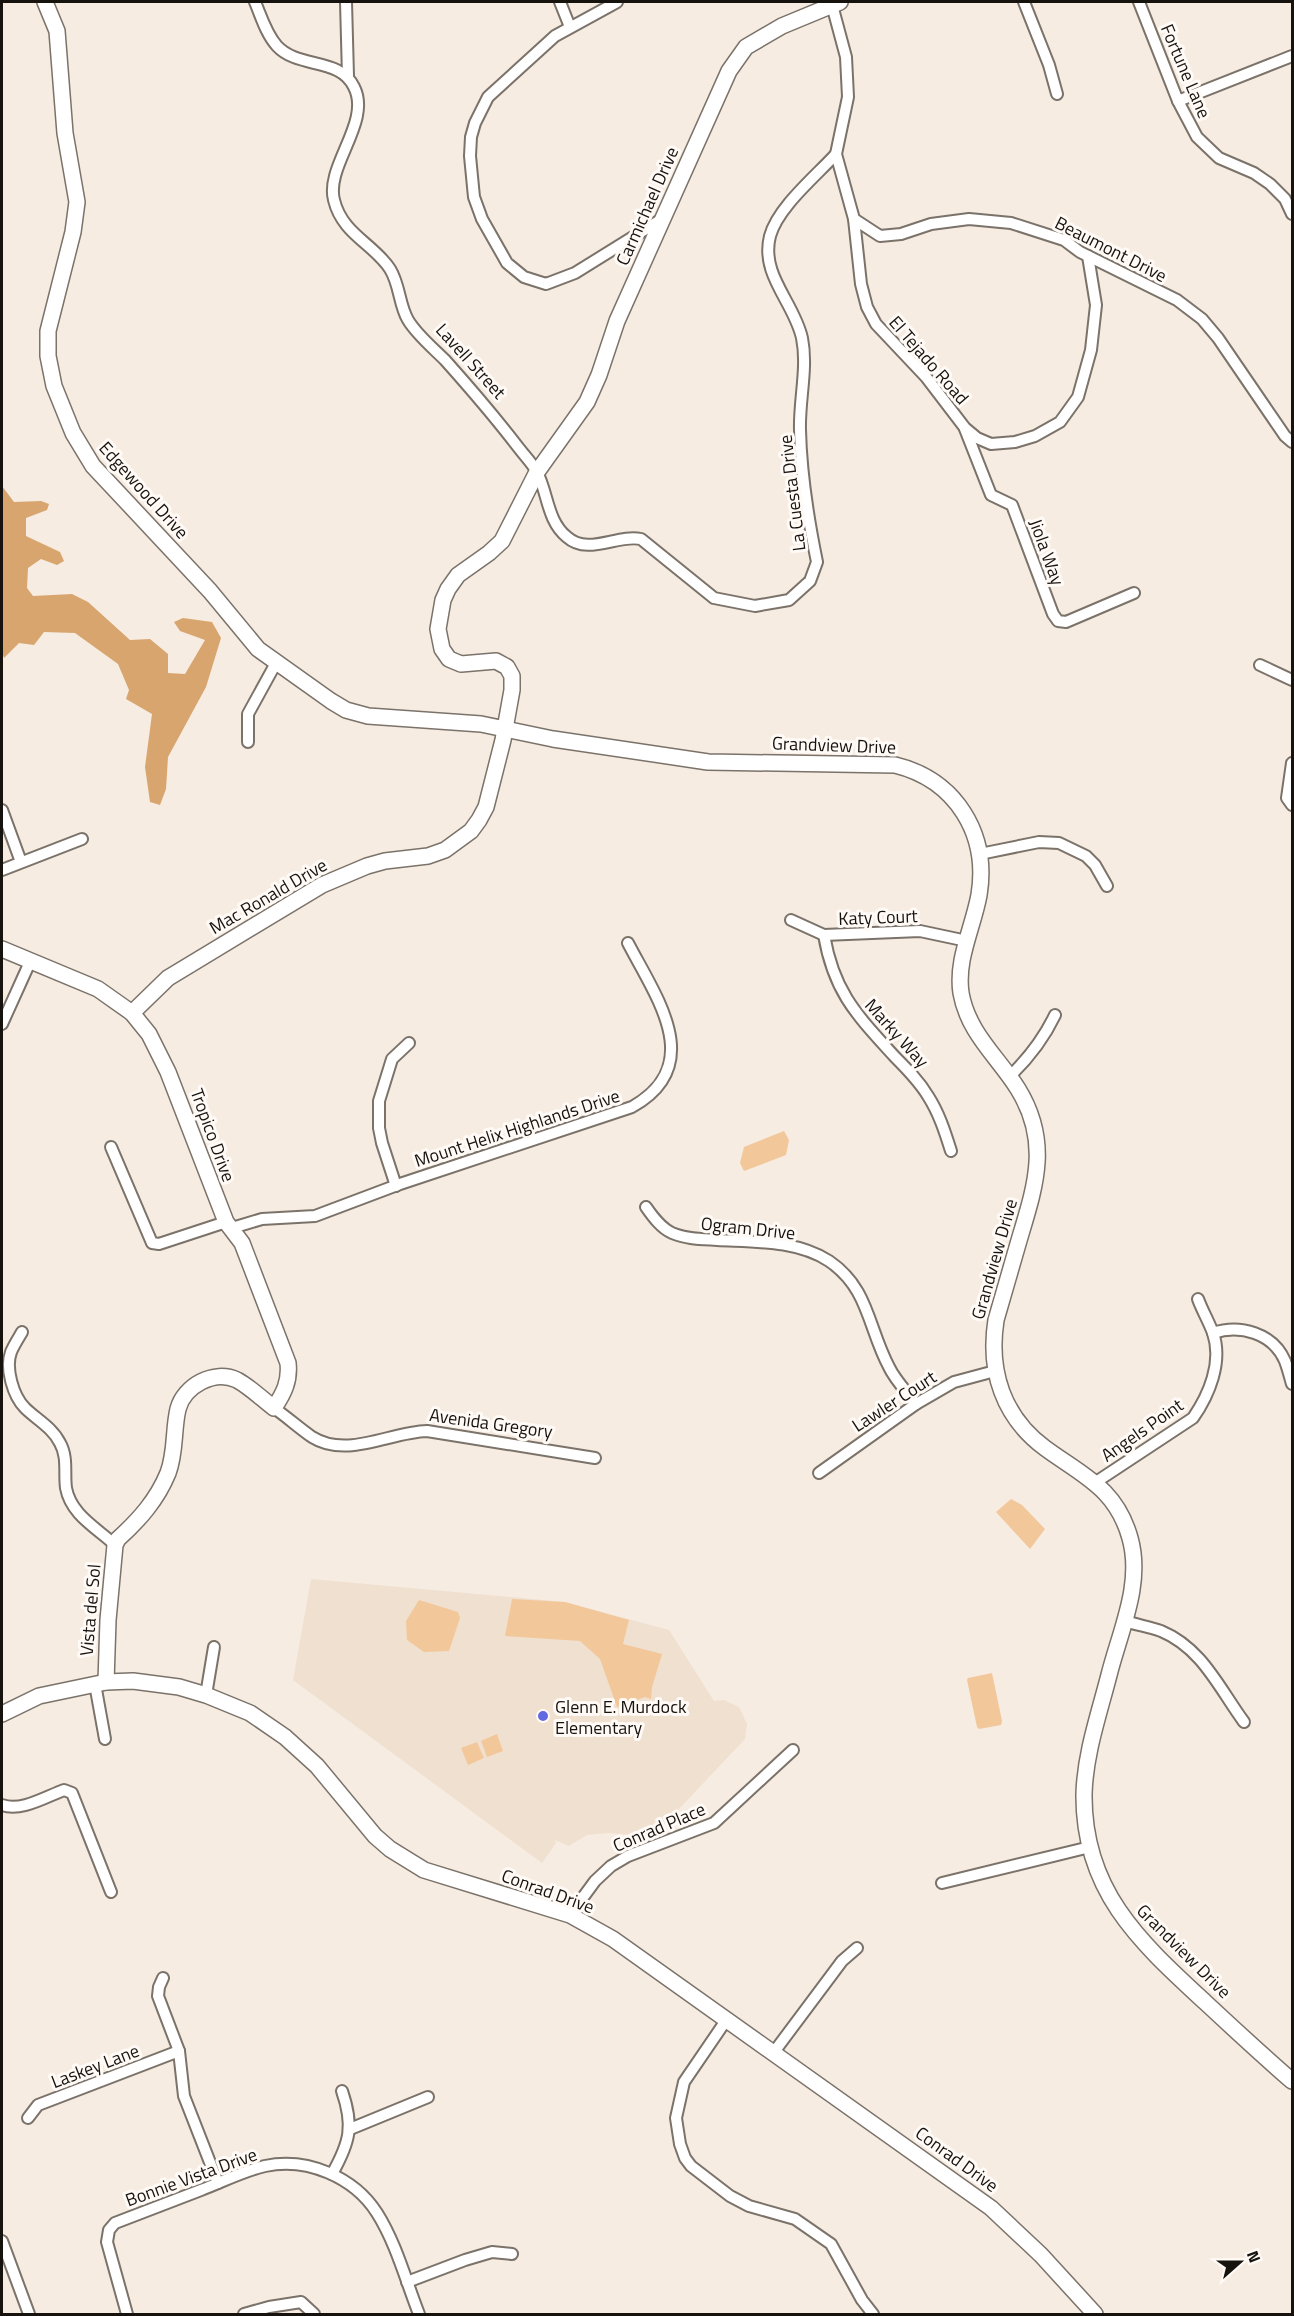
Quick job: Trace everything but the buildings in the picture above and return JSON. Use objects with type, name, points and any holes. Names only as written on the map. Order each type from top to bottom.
[{"type":"street","name":"Edgewood Drive","points":[[45,2],[57,31],[65,133],[77,194],[76,222],[48,331],[48,356],[54,386],[73,433],[93,466],[210,591],[258,649],[331,701],[357,714],[379,718],[455,721],[505,728]]},
{"type":"street","points":[[255,2],[267,31],[282,50],[297,59],[334,68],[348,76]]},
{"type":"street","name":"Lavell Street","points":[[346,2],[348,76],[357,93],[358,115],[335,177],[333,198],[339,214],[353,234],[389,267],[408,320],[492,413],[537,472]]},
{"type":"street","points":[[560,2],[570,27]]},
{"type":"street","points":[[617,2],[555,36],[488,97],[471,137],[470,156],[474,197],[482,219],[503,258],[524,277],[546,284],[575,273],[662,219]]},
{"type":"street","points":[[1024,2],[1049,65],[1057,93]]},
{"type":"street","name":"Fortune Lane","points":[[1139,2],[1178,101],[1187,121],[1203,145],[1219,158],[1254,173],[1270,184],[1285,200],[1293,214]]},
{"type":"street","name":"El Tejado Road","points":[[836,3],[846,57],[848,97],[836,154],[854,219],[861,284],[867,308],[876,324],[926,377],[965,428],[977,438],[991,444],[1015,442],[1035,436],[1060,423],[1078,397],[1091,350],[1096,305],[1088,256]]},
{"type":"street","name":"Carmichael Drive","points":[[537,472],[587,402],[599,375],[616,321],[729,71],[746,47],[782,26],[836,3]]},
{"type":"street","points":[[1178,101],[1293,56]]},
{"type":"street","name":"La Cuesta Drive","points":[[537,472],[551,515],[563,534],[577,544],[589,546],[631,537],[641,539],[714,598],[755,606],[789,600],[806,586],[814,574],[817,562],[802,467],[800,427],[804,349],[797,323],[768,264],[768,250],[773,229],[781,215],[836,154]]},
{"type":"street","name":"Beaumont Drive","points":[[854,219],[880,236],[901,234],[950,220],[969,219],[1011,223],[1064,240],[1088,256],[1177,300],[1202,319],[1218,338],[1285,436],[1293,442]]},
{"type":"street","name":"Jiola Way","points":[[965,428],[991,495],[1012,505],[1053,614],[1058,621],[1066,622],[1134,593]]},
{"type":"street","points":[[505,728],[512,690],[510,671],[504,664],[496,661],[461,664],[449,660],[442,649],[438,620],[448,589],[458,575],[502,541],[537,472]]},
{"type":"street","points":[[248,742],[248,714],[276,663]]},
{"type":"street","points":[[1260,666],[1293,680]]},
{"type":"street","name":"Grandview Drive","points":[[505,728],[553,739],[708,762],[885,763],[906,767],[935,782],[952,796],[970,823],[980,854],[979,896],[960,971],[964,1005],[980,1040],[1024,1100],[1037,1141],[1036,1182],[996,1320],[993,1340],[995,1371],[1003,1397],[1022,1426],[1047,1449],[1096,1482],[1108,1495],[1122,1518],[1132,1548],[1134,1574],[1125,1621],[1090,1744],[1084,1794],[1090,1846],[1098,1872],[1118,1911],[1139,1938],[1183,1982],[1291,2077]]},
{"type":"street","name":"Mac Ronald Drive","points":[[132,1013],[168,978],[322,885],[367,866],[386,861],[428,856],[445,850],[471,831],[486,807],[505,728]]},
{"type":"street","points":[[1293,763],[1287,798],[1293,805]]},
{"type":"street","points":[[2,810],[21,862]]},
{"type":"street","points":[[2,870],[82,839]]},
{"type":"street","points":[[980,854],[1039,842],[1059,843],[1086,856],[1095,865],[1107,886]]},
{"type":"street","name":"Katy Court","points":[[792,920],[824,935],[920,931],[967,941]]},
{"type":"street","name":"Marky Way","points":[[824,935],[831,967],[844,997],[928,1096],[939,1116],[951,1152]]},
{"type":"street","name":"Mount Helix Highlands Drive","points":[[111,1147],[152,1244],[159,1244],[229,1225],[262,1219],[315,1216],[396,1186],[632,1107],[654,1090],[668,1067],[672,1049],[667,1019],[628,943]]},
{"type":"street","name":"Tropico Drive","points":[[2,949],[98,989],[132,1013],[149,1034],[168,1072],[212,1190],[229,1225],[242,1243],[288,1363],[289,1373],[285,1392],[274,1408]]},
{"type":"street","points":[[2,1024],[30,962]]},
{"type":"street","points":[[1009,1077],[1030,1057],[1046,1035],[1054,1016]]},
{"type":"street","points":[[396,1186],[379,1128],[379,1101],[392,1059],[409,1043]]},
{"type":"street","name":"Ogram Drive","points":[[646,1207],[658,1223],[671,1233],[692,1239],[773,1244],[808,1251],[834,1265],[856,1287],[865,1303],[889,1368],[916,1404]]},
{"type":"street","name":"Angels Point","points":[[1096,1482],[1193,1418],[1203,1404],[1211,1385],[1215,1356],[1213,1333],[1198,1299]]},
{"type":"street","points":[[1213,1333],[1238,1329],[1263,1336],[1281,1354],[1293,1384]]},
{"type":"street","name":"Vista del Sol","points":[[22,1332],[10,1353],[9,1362],[16,1394],[23,1406],[49,1428],[60,1442],[65,1456],[66,1489],[76,1511],[115,1545],[101,1683]]},
{"type":"street","name":"Lawler Court","points":[[819,1473],[916,1404],[954,1382],[995,1371]]},
{"type":"street","name":"Avenida Gregory","points":[[115,1545],[118,1539],[149,1508],[163,1485],[173,1458],[178,1410],[184,1396],[195,1385],[208,1379],[237,1380],[312,1437],[323,1442],[348,1446],[412,1432],[427,1431],[595,1458]]},
{"type":"street","points":[[1125,1621],[1160,1631],[1194,1653],[1211,1671],[1244,1722]]},
{"type":"street","points":[[206,1695],[214,1647]]},
{"type":"street","name":"Conrad Drive","points":[[2,1714],[39,1696],[101,1683],[133,1681],[179,1687],[250,1713],[285,1737],[317,1766],[375,1836],[390,1849],[424,1870],[570,1915],[613,1939],[991,2208],[1041,2255],[1095,2314]]},
{"type":"street","points":[[101,1683],[105,1739]]},
{"type":"street","name":"Conrad Place","points":[[570,1915],[595,1881],[611,1866],[628,1856],[714,1823],[793,1750]]},
{"type":"street","points":[[2,1805],[19,1807],[69,1790],[111,1892]]},
{"type":"street","points":[[942,1883],[1090,1846]]},
{"type":"street","points":[[774,2052],[842,1961],[857,1948]]},
{"type":"street","points":[[163,1978],[158,1996],[179,2051],[184,2097],[218,2183]]},
{"type":"street","points":[[727,2019],[684,2082],[680,2092],[676,2118],[680,2144],[685,2158],[730,2196],[749,2206],[795,2219],[831,2244],[862,2300],[873,2314]]},
{"type":"street","name":"Laskey Lane","points":[[28,2118],[38,2105],[179,2051]]},
{"type":"street","points":[[332,2174],[345,2150],[350,2129],[348,2109],[342,2091]]},
{"type":"street","points":[[350,2129],[428,2097]]},
{"type":"street","name":"Bonnie Vista Drive","points":[[127,2314],[107,2242],[108,2230],[115,2223],[256,2169],[278,2164],[311,2167],[332,2174],[361,2194],[376,2211],[387,2231],[419,2314]]},
{"type":"street","points":[[2,2241],[29,2314]]},
{"type":"street","points":[[407,2282],[492,2252],[512,2254]]},
{"type":"street","points":[[244,2314],[301,2302],[314,2314]]},
{"type":"shaded area","points":[[2,486],[14,502],[41,501],[49,504],[47,510],[26,518],[26,536],[60,552],[64,561],[57,565],[41,559],[28,568],[27,588],[33,596],[72,594],[88,602],[130,640],[150,639],[168,654],[168,673],[185,674],[205,640],[180,631],[174,622],[183,618],[212,622],[221,638],[206,687],[168,757],[166,789],[160,805],[150,802],[145,767],[152,714],[126,699],[129,690],[118,664],[75,633],[44,632],[34,645],[19,643],[4,658],[2,652]]},
{"type":"shaded area","points":[[784,1131],[789,1140],[786,1155],[744,1171],[740,1163],[744,1147]]},
{"type":"shaded area","points":[[1011,1499],[1022,1505],[1045,1529],[1030,1549],[996,1512]]},
{"type":"shaded area","name":"Glenn E. Murdock Elementary","points":[[311,1579],[565,1602],[669,1630],[714,1701],[724,1700],[739,1707],[747,1724],[745,1739],[660,1829],[642,1843],[631,1835],[609,1833],[587,1835],[569,1846],[555,1840],[556,1843],[542,1863],[293,1680]]},
{"type":"shaded area","points":[[512,1599],[565,1602],[629,1620],[623,1644],[662,1654],[652,1687],[651,1699],[645,1697],[617,1707],[600,1659],[580,1641],[505,1636]]},
{"type":"shaded area","points":[[419,1600],[458,1612],[460,1618],[449,1651],[424,1652],[407,1640],[406,1621]]},
{"type":"shaded area","points":[[992,1673],[1002,1721],[1001,1725],[979,1729],[967,1680]]},
{"type":"shaded area","points":[[497,1734],[503,1751],[487,1757],[481,1741]]},
{"type":"shaded area","points":[[477,1742],[484,1758],[468,1765],[461,1748]]},
{"type":"place","name":"Glenn E. Murdock Elementary","points":[[543,1716]]}]
